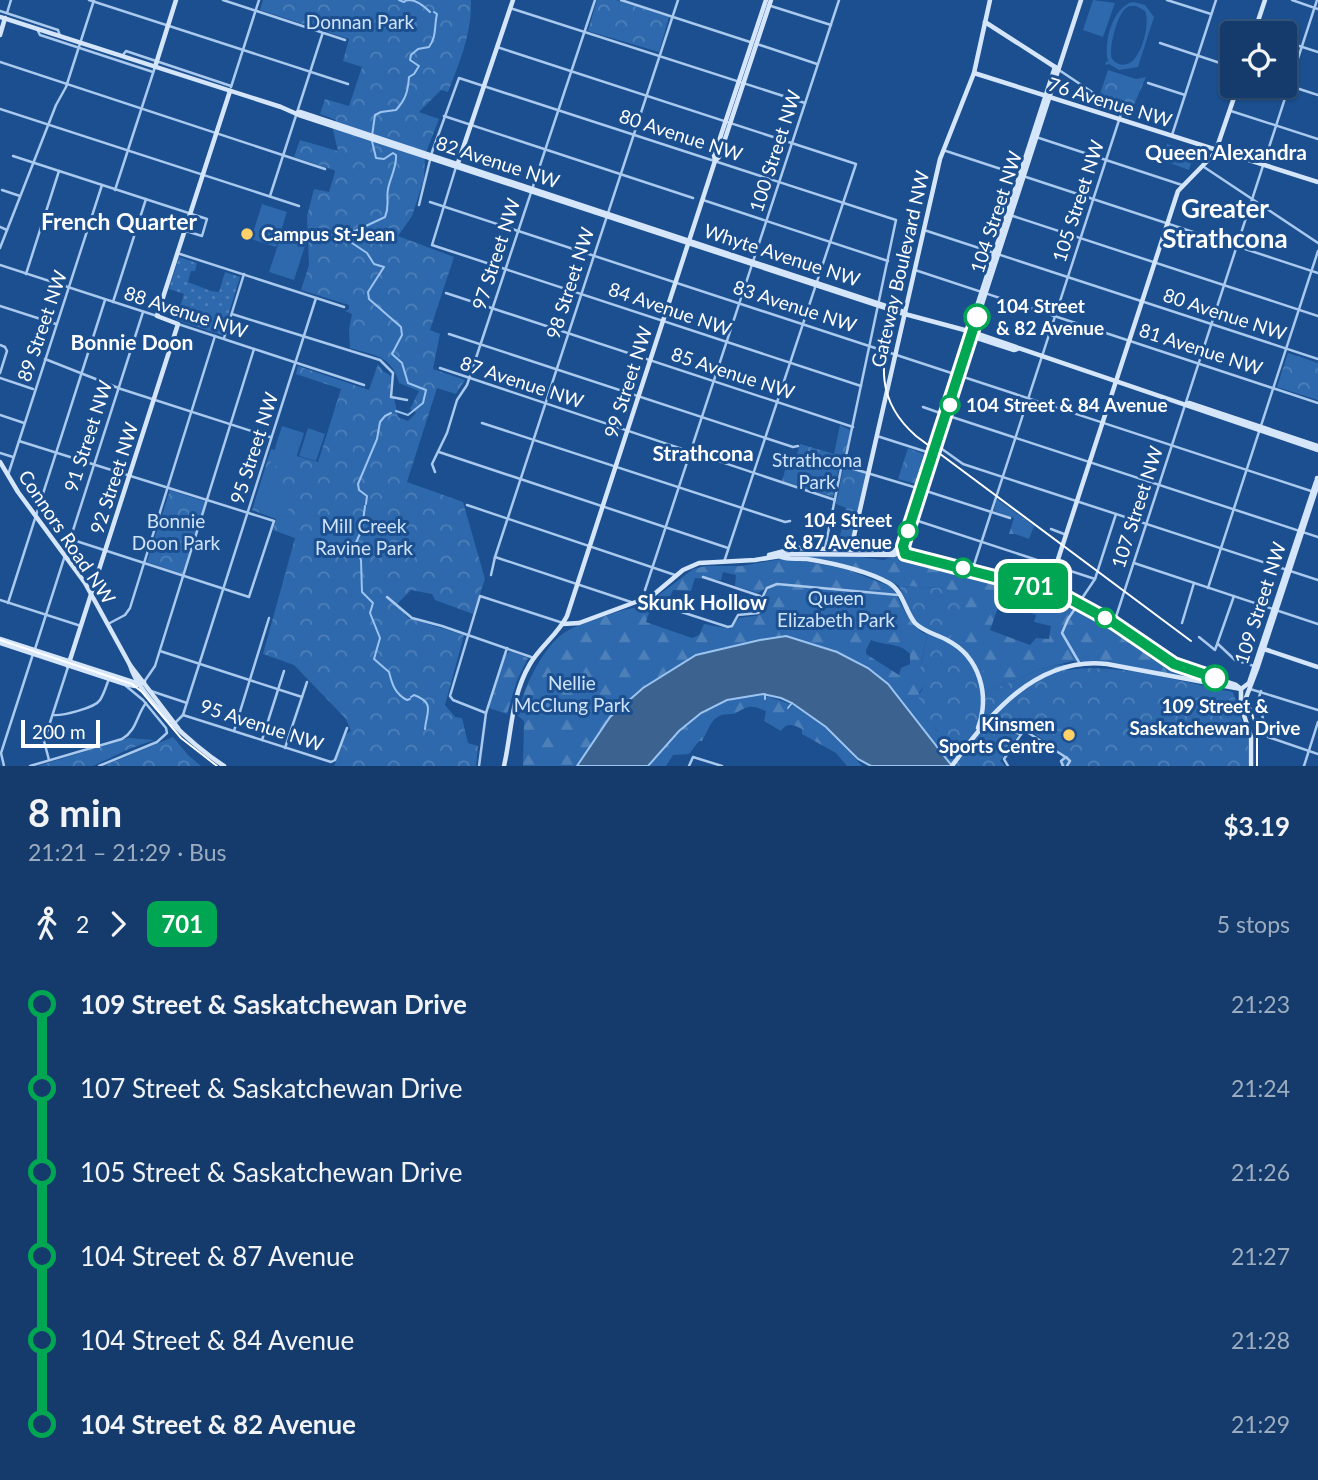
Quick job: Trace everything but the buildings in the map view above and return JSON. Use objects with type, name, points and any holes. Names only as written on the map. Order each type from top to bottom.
[{"type":"main road","points":[[155,67],[176,0]]},
{"type":"main road","points":[[457,165],[513,0]]},
{"type":"main road","points":[[757,0],[767,2]]},
{"type":"main road","name":"Gateway Boulevard NW","points":[[851,549],[943,150],[974,74],[990,0]]},
{"type":"main road","name":"104 Street NW","points":[[892,551],[899,547],[910,519],[1046,98],[1081,0]]},
{"type":"main road","points":[[1260,21],[1265,0]]},
{"type":"main road","name":"99 Street NW","points":[[504,766],[514,701],[522,678],[534,658],[563,623],[568,612],[703,200],[715,161],[714,156],[728,122],[767,2]]},
{"type":"main road","name":"82 Avenue NW","points":[[4,16],[79,45],[230,88],[297,113],[689,241]]},
{"type":"main road","points":[[0,35],[4,16]]},
{"type":"main road","points":[[985,22],[1056,68]]},
{"type":"main road","name":"76 Avenue NW","points":[[974,74],[1318,182]]},
{"type":"main road","points":[[157,316],[230,88]]},
{"type":"main road","points":[[1048,590],[1182,185],[1204,167],[1217,149],[1234,98]]},
{"type":"main road","name":"Whyte Avenue NW","points":[[689,241],[1318,448]]},
{"type":"main road","name":"88 Avenue NW","points":[[157,316],[178,324]]},
{"type":"main road","name":"92 Street NW","points":[[68,666],[178,324]]},
{"type":"main road","name":"Connors Road NW","points":[[0,462],[85,583],[131,667],[166,717],[200,749],[224,766]]},
{"type":"main road","name":"109 Street NW","points":[[1251,766],[1250,732],[1243,709],[1318,477]]},
{"type":"main road","name":"104 Street NW","points":[[899,553],[910,519]]},
{"type":"main road","points":[[34,523],[41,524]]},
{"type":"main road","points":[[903,546],[907,555]]},
{"type":"main road","points":[[745,561],[796,548],[892,551],[1048,590],[1089,608],[1174,664],[1241,689]]},
{"type":"main road","points":[[790,557],[791,552],[804,549]]},
{"type":"main road","points":[[851,549],[864,553]]},
{"type":"main road","points":[[563,623],[579,623],[656,593],[675,575],[688,566],[699,563],[776,557],[899,553]]},
{"type":"main road","points":[[790,557],[844,567],[887,582],[900,595],[916,624],[956,646],[967,656],[982,686],[981,718],[974,735]]},
{"type":"main road","points":[[85,583],[95,582]]},
{"type":"main road","points":[[88,606],[97,605]]},
{"type":"main road","points":[[0,641],[117,682],[130,685],[142,683]]},
{"type":"main road","points":[[1262,648],[1318,667]]},
{"type":"main road","name":"109 Street NW","points":[[1250,732],[1241,713],[1241,689],[1247,686],[1262,648]]},
{"type":"main road","points":[[34,652],[70,660],[142,683]]},
{"type":"main road","points":[[952,766],[990,717],[1041,676],[1060,668],[1080,664],[1107,664],[1241,689]]},
{"type":"main road","points":[[126,679],[131,677],[131,667]]},
{"type":"main road","name":"Connors Road NW","points":[[142,683],[176,726]]},
{"type":"street","points":[[4,16],[11,0]]},
{"type":"street","points":[[223,0],[345,40]]},
{"type":"street","points":[[230,88],[259,0]]},
{"type":"street","name":"97 Street NW","points":[[435,472],[432,465],[456,401],[469,379],[595,0]]},
{"type":"street","points":[[621,0],[818,65]]},
{"type":"street","name":"98 Street NW","points":[[491,575],[520,479],[678,0]]},
{"type":"street","name":"100 Street NW","points":[[645,590],[839,0]]},
{"type":"street","points":[[1167,0],[1211,14]]},
{"type":"street","points":[[1172,135],[1216,0]]},
{"type":"street","points":[[1292,0],[1316,8]]},
{"type":"street","name":"107 Street NW","points":[[1297,59],[1317,0]]},
{"type":"street","points":[[0,247],[67,83],[92,1],[348,84]]},
{"type":"street","points":[[767,2],[831,26]]},
{"type":"street","points":[[510,8],[805,103]]},
{"type":"street","name":"82 Avenue NW","points":[[0,11],[4,16]]},
{"type":"street","name":"82 Avenue NW","points":[[22,21],[58,30],[60,36]]},
{"type":"street","name":"82 Avenue NW","points":[[37,29],[40,35],[155,67]]},
{"type":"street","points":[[270,196],[323,32]]},
{"type":"street","points":[[1160,43],[1220,63]]},
{"type":"street","points":[[1297,45],[1318,52]]},
{"type":"street","points":[[497,47],[856,164],[724,562]]},
{"type":"street","points":[[0,62],[325,169]]},
{"type":"street","points":[[115,190],[155,67]]},
{"type":"street","points":[[1056,68],[1119,110],[1119,120]]},
{"type":"street","name":"80 Avenue NW","points":[[444,116],[457,78],[780,182],[896,220],[888,261]]},
{"type":"street","points":[[1148,83],[1185,95]]},
{"type":"street","points":[[1297,88],[1318,95]]},
{"type":"street","name":"107 Street NW","points":[[1114,623],[1283,98]]},
{"type":"street","points":[[0,108],[299,206]]},
{"type":"street","points":[[1230,110],[1318,139]]},
{"type":"street","points":[[419,205],[444,116],[693,198]]},
{"type":"street","name":"105 Street NW","points":[[972,571],[1119,120]]},
{"type":"street","points":[[1034,136],[1182,185]]},
{"type":"street","points":[[943,150],[1318,272]]},
{"type":"street","points":[[13,156],[207,219],[202,236],[185,230]]},
{"type":"street","points":[[443,206],[457,165]]},
{"type":"street","points":[[1204,167],[1318,243]]},
{"type":"street","points":[[26,274],[59,171]]},
{"type":"street","name":"89 Street NW","points":[[8,475],[102,186]]},
{"type":"street","points":[[2,190],[20,196]]},
{"type":"street","points":[[113,302],[146,199]]},
{"type":"street","points":[[703,200],[888,261],[869,345],[862,392],[845,461]]},
{"type":"street","name":"83 Avenue NW","points":[[430,202],[1315,492]]},
{"type":"street","name":"84 Avenue NW","points":[[443,206],[431,245],[861,386]]},
{"type":"street","points":[[1008,215],[1318,316]]},
{"type":"street","points":[[0,227],[7,230]]},
{"type":"street","name":"80 Avenue NW","points":[[924,230],[1318,359]]},
{"type":"street","points":[[1208,588],[1318,251]]},
{"type":"street","points":[[177,253],[344,307]]},
{"type":"street","name":"88 Avenue NW","points":[[0,265],[157,316]]},
{"type":"street","name":"81 Avenue NW","points":[[915,270],[1318,403]]},
{"type":"street","points":[[224,339],[244,274]]},
{"type":"street","name":"85 Avenue NW","points":[[446,293],[853,427]]},
{"type":"street","name":"95 Street NW","points":[[176,726],[187,703],[316,298]]},
{"type":"street","points":[[8,603],[106,300]]},
{"type":"street","points":[[0,306],[56,324]]},
{"type":"street","name":"91 Street NW","points":[[4,766],[0,754],[143,312]]},
{"type":"street","points":[[232,314],[373,357],[387,365],[393,375],[391,397],[407,400]]},
{"type":"street","name":"88 Avenue NW","points":[[178,324],[364,385]]},
{"type":"street","points":[[449,334],[793,447],[798,446]]},
{"type":"street","points":[[108,624],[123,617],[129,610],[215,336]]},
{"type":"street","points":[[0,345],[7,349],[0,373]]},
{"type":"street","points":[[142,683],[153,671],[160,651],[254,349]]},
{"type":"street","points":[[45,359],[118,388],[271,437]]},
{"type":"street","name":"87 Avenue NW","points":[[440,368],[835,500]]},
{"type":"street","points":[[0,378],[35,390]]},
{"type":"street","points":[[923,407],[1318,537]]},
{"type":"street","points":[[0,415],[24,423]]},
{"type":"street","points":[[482,423],[742,509],[785,522],[790,521]]},
{"type":"street","points":[[877,436],[932,453]]},
{"type":"street","points":[[19,441],[274,521],[249,597],[69,539]]},
{"type":"street","points":[[934,444],[962,464],[1318,580]]},
{"type":"street","points":[[439,452],[729,548]]},
{"type":"street","points":[[0,453],[13,457]]},
{"type":"street","points":[[825,550],[841,469],[849,465],[1010,518]]},
{"type":"street","points":[[467,505],[675,575]]},
{"type":"street","points":[[1080,664],[1062,633],[1068,619],[1095,579],[1116,514]]},
{"type":"street","points":[[910,519],[1095,579]]},
{"type":"street","points":[[1051,529],[1066,534]]},
{"type":"street","points":[[495,557],[641,604],[666,607],[731,627],[738,615],[763,610],[765,603],[761,597],[703,577]]},
{"type":"street","points":[[1133,563],[1318,624]]},
{"type":"street","points":[[1182,623],[1194,583]]},
{"type":"street","points":[[761,597],[767,588],[776,584],[900,595]]},
{"type":"street","points":[[486,713],[453,700],[450,696],[480,596],[563,623]]},
{"type":"street","points":[[1199,636],[1215,650],[1234,596]]},
{"type":"street","points":[[387,597],[412,618],[534,658]]},
{"type":"street","points":[[0,600],[81,626]]},
{"type":"street","points":[[234,731],[269,618]]},
{"type":"street","points":[[1218,645],[1235,660],[1254,666]]},
{"type":"street","points":[[479,766],[486,713],[507,648]]},
{"type":"street","points":[[160,651],[302,697]]},
{"type":"street","name":"92 Street NW","points":[[49,760],[44,741],[68,666]]},
{"type":"street","points":[[262,740],[284,671]]},
{"type":"street","points":[[53,714],[60,715],[96,705],[109,679]]},
{"type":"street","points":[[99,766],[158,742],[165,737],[167,731],[134,692],[117,682]]},
{"type":"street","points":[[285,748],[307,682]]},
{"type":"street","points":[[1250,689],[1318,710]]},
{"type":"street","name":"95 Avenue NW","points":[[150,691],[187,703]]},
{"type":"street","points":[[1261,691],[1258,700],[1264,714],[1268,737],[1318,754]]},
{"type":"street","points":[[30,766],[126,737],[134,730],[146,704]]},
{"type":"street","name":"95 Avenue NW","points":[[183,715],[333,762],[347,728]]},
{"type":"street","points":[[990,717],[1007,730],[1027,731],[1067,758],[1070,761],[1065,766],[1060,754]]},
{"type":"street","points":[[1304,766],[1318,722]]},
{"type":"street","points":[[1008,766],[1004,763],[1004,758],[1021,732]]},
{"type":"street","points":[[690,766],[693,757],[722,766]]},
{"type":"street","points":[[1061,760],[1067,758]]},
{"type":"green space","name":"Mill Creek Ravine Park","points":[[263,0],[471,0],[467,36],[448,92],[441,90],[419,112],[439,119],[425,155],[424,179],[412,216],[398,236],[454,257],[430,330],[440,334],[433,369],[465,380],[456,394],[437,388],[407,482],[463,502],[485,579],[473,614],[435,600],[432,594],[411,590],[397,604],[408,618],[464,635],[445,705],[455,717],[462,718],[468,743],[478,746],[476,766],[334,766],[346,734],[351,731],[346,719],[294,665],[263,654],[295,538],[273,530],[276,519],[252,510],[271,449],[318,462],[341,389],[296,374],[298,366],[369,390],[378,364],[391,376],[390,394],[394,398],[398,417],[408,421],[416,413],[410,409],[419,391],[399,383],[392,367],[381,358],[350,348],[349,329],[352,314],[345,311],[349,309],[349,305],[301,290],[309,265],[307,216],[314,189],[329,192],[335,172],[294,157],[300,140],[338,151],[333,130],[336,120],[320,114],[325,99],[349,106],[362,67],[343,61],[349,39],[260,10]]},
{"type":"green space","points":[[597,0],[616,0],[669,17],[659,52],[588,31]]},
{"type":"green space","points":[[1093,0],[1115,3],[1103,37],[1083,30]]},
{"type":"green space","points":[[1133,2],[1145,5],[1154,17],[1138,67],[1119,70],[1105,63],[1108,61],[1108,35],[1115,18],[1126,5]],"holes":[[[1129,6],[1145,11],[1147,18],[1144,39],[1135,58],[1128,64],[1112,59],[1112,41],[1122,13]]]},
{"type":"green space","points":[[1108,70],[1136,79],[1146,77],[1130,114],[1100,94]]},
{"type":"green space","points":[[1167,144],[1194,153],[1189,170],[1162,160]]},
{"type":"green space","points":[[262,204],[287,212],[276,247],[251,239]]},
{"type":"green space","points":[[281,235],[306,243],[294,280],[269,272]]},
{"type":"green space","points":[[179,257],[197,263],[188,282],[211,291],[219,292],[225,272],[240,277],[222,335],[176,320],[184,294],[169,289]]},
{"type":"green space","points":[[211,303],[224,307],[216,329],[186,322],[189,305],[200,310],[204,322]]},
{"type":"green space","points":[[1288,353],[1318,363],[1318,400],[1277,387]]},
{"type":"green space","name":"Strathcona Park","points":[[840,425],[850,430],[833,497],[782,481],[786,467],[793,467],[800,444],[834,454]]},
{"type":"green space","points":[[282,426],[304,433],[292,471],[270,464]]},
{"type":"green space","points":[[308,428],[325,434],[316,461],[299,456]]},
{"type":"green space","points":[[908,448],[926,455],[916,484],[898,479]]},
{"type":"green space","points":[[848,467],[867,476],[851,543],[848,547],[828,545],[829,539],[839,540],[846,508],[836,504],[843,470]]},
{"type":"green space","points":[[265,487],[280,487],[289,497],[290,505],[283,517],[258,508]]},
{"type":"green space","name":"Bonnie Doon Park","points":[[170,490],[206,502],[183,574],[147,562]]},
{"type":"green space","points":[[997,499],[1034,526],[1029,539],[1009,534],[1014,518],[994,511]]},
{"type":"green space","points":[[803,556],[855,556],[883,560],[900,556],[910,564],[921,562],[925,568],[984,576],[990,583],[1017,587],[1017,592],[1027,596],[1032,593],[1047,598],[1064,598],[1175,668],[1225,684],[1111,664],[1073,661],[1040,669],[995,689],[948,639],[943,588],[899,586],[856,568]],"holes":[[[1000,602],[1036,615],[1034,622],[1051,626],[1049,639],[1036,638],[1030,645],[990,630]]]},
{"type":"green space","points":[[781,559],[804,561],[846,569],[892,587],[910,620],[927,635],[921,664],[924,686],[919,693],[937,732],[929,739],[888,684],[868,668],[837,652],[786,636],[697,655],[643,688],[610,717],[577,766],[523,766],[524,721],[518,716],[520,705],[535,669],[558,638],[582,624],[640,607],[651,607],[646,622],[692,638],[699,635],[704,624],[730,629],[739,618],[764,612],[764,596],[768,587],[758,593],[735,586],[736,575],[723,572],[721,580],[695,578],[691,591],[673,590],[666,605],[644,603],[655,598],[693,569],[706,566],[741,566]],"holes":[[[871,640],[906,650],[910,654],[910,664],[901,668],[899,675],[866,654]]]},
{"type":"green space","points":[[899,586],[943,588],[964,595],[961,621],[949,639],[972,655],[995,689],[1040,669],[1064,664],[1067,670],[1087,668],[1128,671],[1233,692],[1248,739],[1248,766],[1061,766],[1063,761],[1060,751],[1024,727],[1000,761],[1005,766],[952,766],[929,739],[937,731],[918,697],[924,686],[920,670],[927,635],[911,616]]},
{"type":"green space","points":[[510,651],[528,658],[517,680],[507,714],[489,708],[506,655]]},
{"type":"green space","points":[[763,694],[765,699],[767,696],[790,704],[787,708],[789,709],[794,704],[831,731],[862,766],[847,766],[836,753],[802,734],[802,729],[788,725],[781,731],[764,721],[766,711],[752,707],[716,718],[702,741],[699,741],[689,754],[673,755],[666,766],[648,766],[671,739],[698,716],[729,701]]},
{"type":"green space","points":[[173,737],[201,766],[104,766]]},
{"type":"green space","points":[[129,738],[154,740],[93,766],[38,766]]},
{"type":"shaded area","points":[[786,636],[837,652],[868,668],[888,684],[952,766],[871,766],[858,759],[826,727],[792,703],[763,694],[727,700],[701,713],[679,731],[648,766],[577,766],[610,717],[643,688],[696,655]]},
{"type":"waterway","points":[[399,0],[416,1],[430,12]]},
{"type":"waterway","points":[[372,136],[375,115],[396,110],[404,98],[409,77],[419,66],[410,60],[411,55],[418,49],[429,47],[433,39],[437,14],[434,12]]},
{"type":"waterway","points":[[372,141],[376,158],[384,159],[393,153],[396,155],[388,189],[388,206],[385,217],[351,233],[349,241],[367,253],[374,264],[384,267],[368,292],[369,299],[401,327],[402,335],[392,354],[402,363],[408,383],[426,390],[423,403],[408,415],[396,411]]},
{"type":"waterway","points":[[366,504],[367,496],[359,490],[358,484],[377,439],[380,422],[391,413]]},
{"type":"waterway","points":[[365,506],[362,529],[355,545],[361,560],[362,592],[373,603],[370,613],[380,638],[374,659],[389,672],[397,692],[407,700],[410,699]]},
{"type":"waterway","points":[[765,694],[765,699]]},
{"type":"waterway","points":[[411,697],[414,695],[421,698],[427,705],[425,729]]},
{"type":"waterway","points":[[788,708],[792,703]]},
{"type":"tram line","points":[[892,316],[885,350],[884,380],[893,409],[903,422],[916,436],[1191,641]]},
{"type":"tram line","points":[[0,640],[132,684],[181,738],[217,766]]},
{"type":"tram line","points":[[1248,700],[1257,731],[1257,766]]},
{"type":"bus line","name":"701","points":[[977,317],[903,546],[905,554],[1061,594],[1114,623],[1174,664],[1215,678]]},
{"type":"place","name":"Campus St-Jean","points":[[247,234]]},
{"type":"place","name":"104 Street & 82 Avenue","points":[[977,317]]},
{"type":"place","name":"104 Street & 84 Avenue","points":[[950,405]]},
{"type":"place","name":"104 Street & 87 Avenue","points":[[908,531]]},
{"type":"place","name":"109 Street & Saskatchewan Drive","points":[[1215,678]]},
{"type":"place","name":"Kinsmen Sports Centre","points":[[1069,735]]},
{"type":"district","name":"Queen Alexandra","points":[[1226,153]]},
{"type":"district","name":"French Quarter","points":[[119,222]]},
{"type":"district","name":"Greater Strathcona","points":[[1225,224]]},
{"type":"district","name":"Bonnie Doon","points":[[132,343]]},
{"type":"district","name":"Strathcona","points":[[703,454]]},
{"type":"district","name":"Skunk Hollow","points":[[702,603]]},
{"type":"park label","name":"Donnan Park","points":[[360,22]]},
{"type":"park label","name":"Queen Elizabeth Park","points":[[836,609]]},
{"type":"park label","name":"Nellie McClung Park","points":[[572,694]]}]
